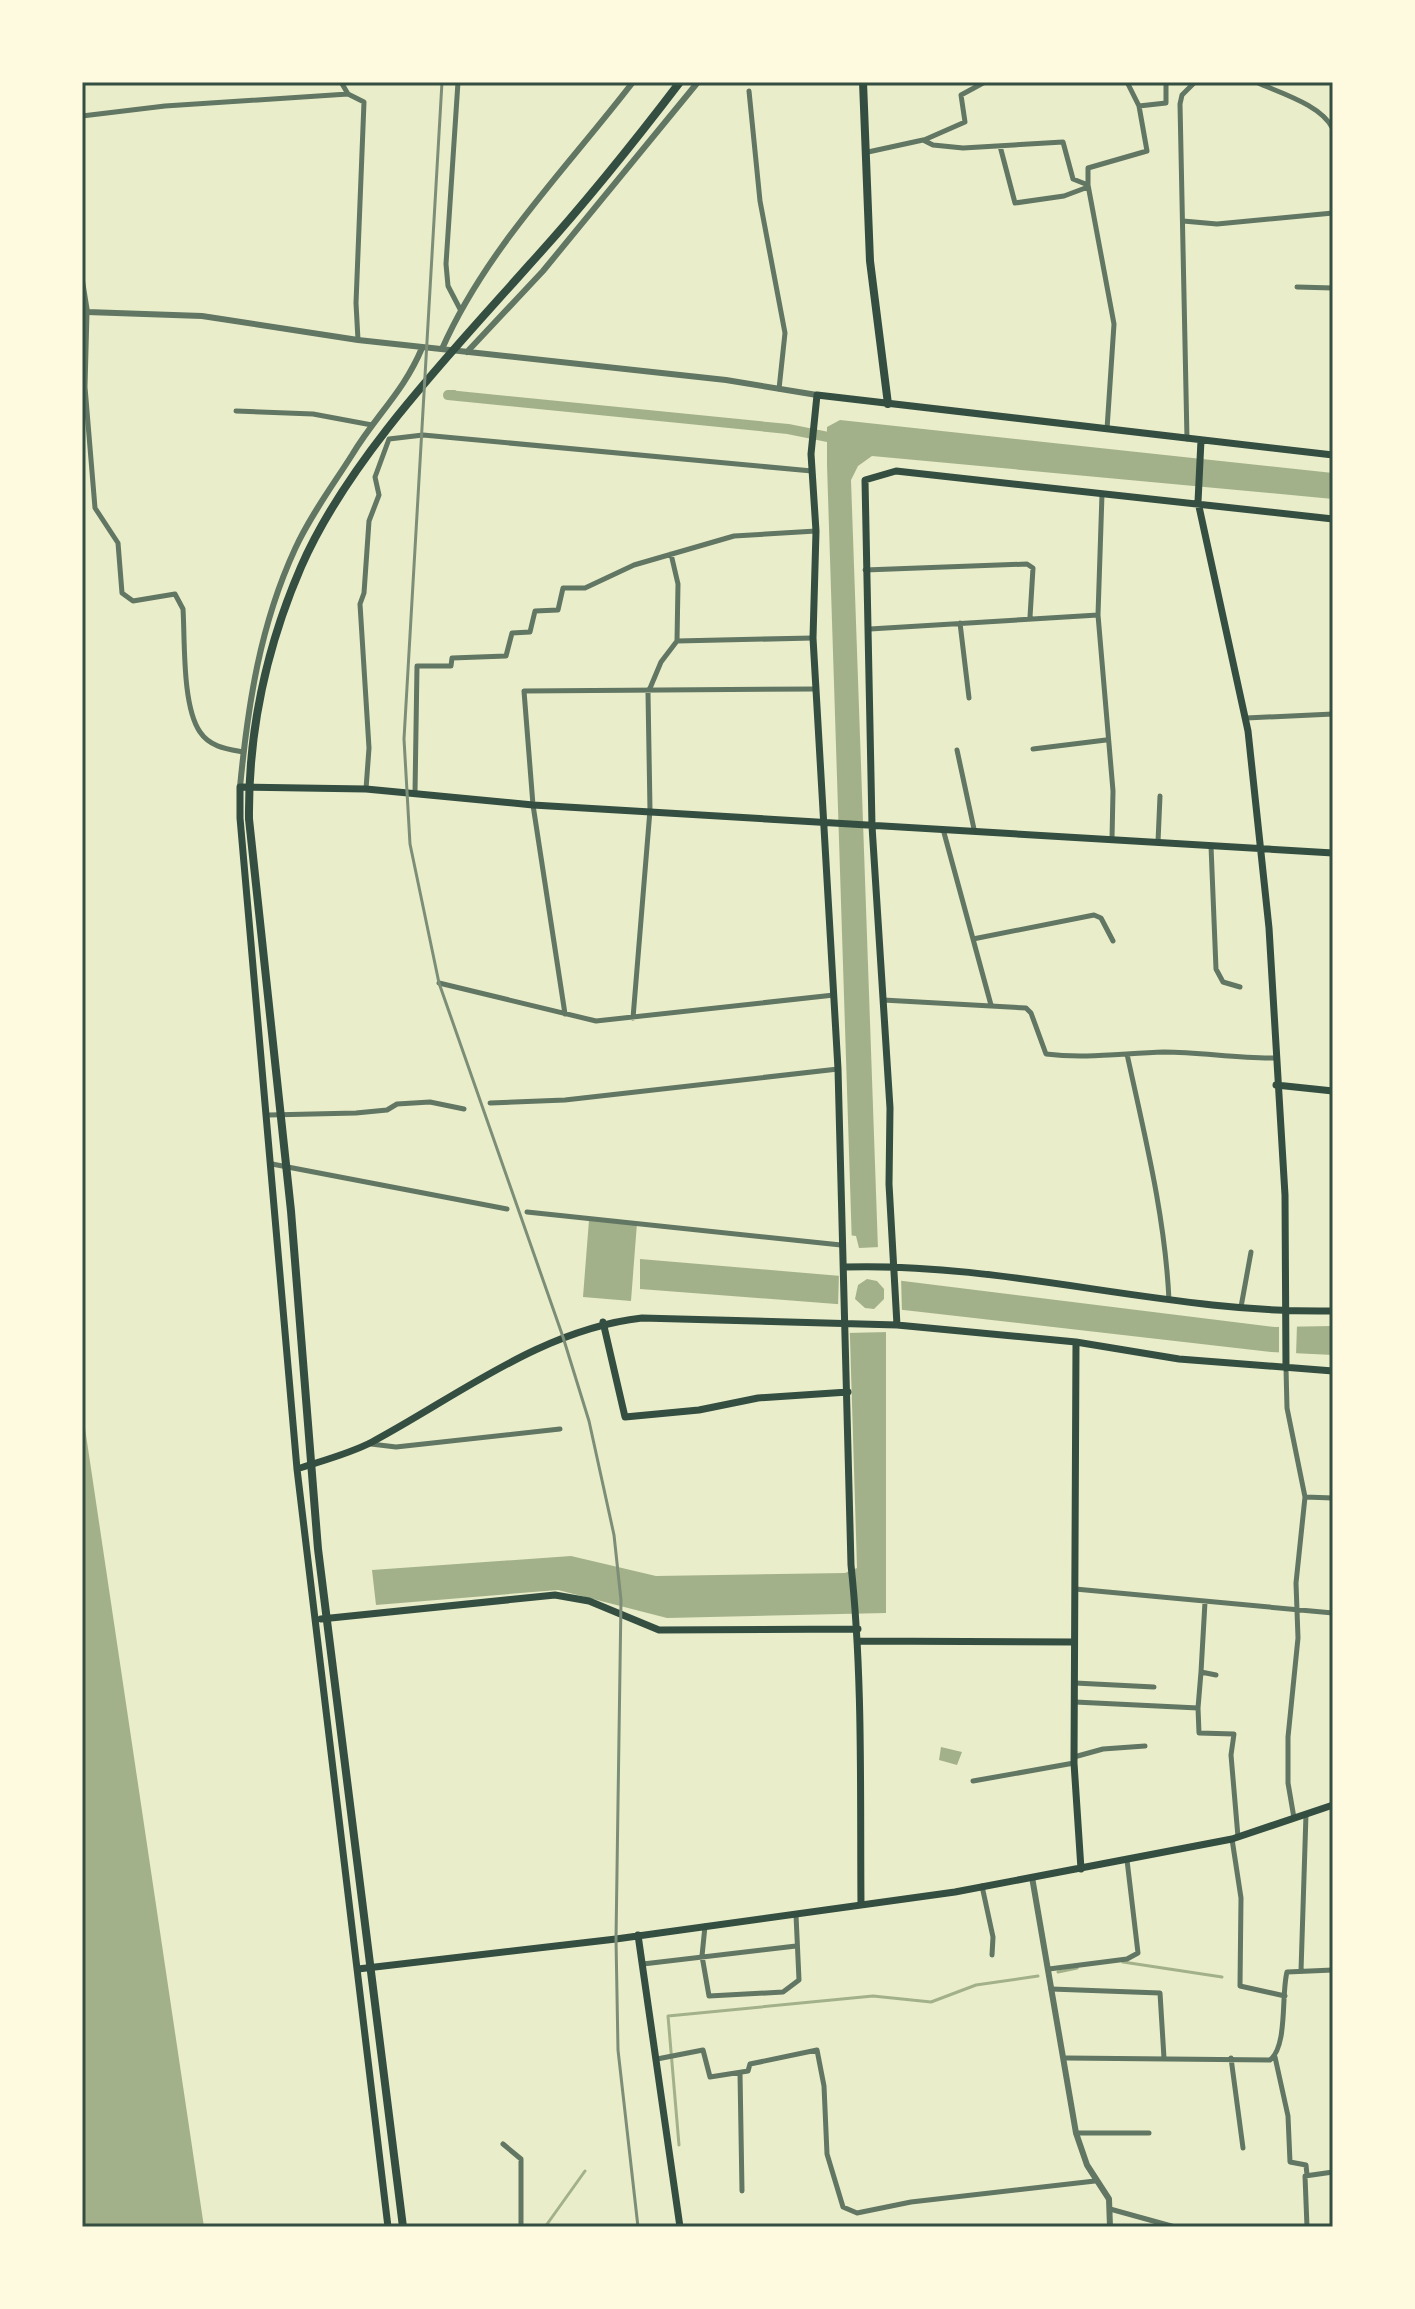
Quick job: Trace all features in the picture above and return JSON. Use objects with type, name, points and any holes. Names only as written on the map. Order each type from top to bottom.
[{"type":"main road","points":[[403,2227],[318,1549],[291,1211],[249,819],[249,779],[256,705],[273,640],[302,565],[348,486],[445,359],[635,141],[680,82]]},
{"type":"main road","points":[[863,82],[870,261],[888,404]]},
{"type":"main road","points":[[861,1905],[860,1641],[851,1565],[847,1270],[841,1245],[829,824],[813,638],[816,531],[811,454],[817,395],[1187,439],[1200,444],[1333,455]]},
{"type":"main road","points":[[1200,444],[1198,499],[1223,627],[1246,718],[1262,850],[1285,1195],[1286,1368]]},
{"type":"main road","points":[[897,1325],[890,1108],[871,826],[870,629],[864,570],[865,480],[877,474],[896,471],[1102,494],[1198,499],[1333,519]]},
{"type":"main road","points":[[388,2227],[297,1469],[269,1115],[240,818],[240,787],[366,789],[533,805],[650,810],[829,824],[974,829],[1333,853]]},
{"type":"main road","points":[[1276,1085],[1333,1091]]},
{"type":"main road","points":[[847,1270],[894,1266],[1169,1301],[1287,1312],[1333,1311]]},
{"type":"main road","points":[[297,1469],[368,1444],[563,1337],[603,1322],[642,1318],[886,1324],[1076,1342],[1179,1359],[1333,1371]]},
{"type":"main road","points":[[603,1322],[625,1417],[699,1410],[758,1398],[848,1392]]},
{"type":"main road","points":[[1076,1342],[1074,1760],[1081,1869]]},
{"type":"main road","points":[[315,1620],[555,1595],[589,1601],[659,1630],[858,1629]]},
{"type":"main road","points":[[860,1641],[1073,1642]]},
{"type":"main road","points":[[358,1969],[796,1915],[982,1886],[1235,1838],[1333,1805]]},
{"type":"main road","points":[[638,1935],[661,2057],[680,2227]]},
{"type":"street","points":[[341,82],[348,94]]},
{"type":"street","points":[[458,82],[446,264],[448,286],[460,309]]},
{"type":"street","points":[[442,349],[460,309],[492,261],[633,82]]},
{"type":"street","points":[[467,352],[543,271],[698,82]]},
{"type":"street","points":[[868,152],[923,140],[965,122],[961,95],[985,82]]},
{"type":"street","points":[[1107,430],[1114,324],[1088,186],[1088,168],[1147,151],[1139,106],[1127,82]]},
{"type":"street","points":[[1139,106],[1166,103],[1166,82]]},
{"type":"street","points":[[1187,439],[1180,104],[1182,95],[1195,82]]},
{"type":"street","points":[[1256,82],[1311,107],[1329,120],[1333,129]]},
{"type":"street","points":[[749,91],[760,201],[785,333],[779,389]]},
{"type":"street","points":[[82,116],[165,106],[348,94],[364,102],[356,303],[358,340]]},
{"type":"street","points":[[923,140],[933,145],[963,148],[1063,142],[1073,179],[1088,186]]},
{"type":"street","points":[[1000,146],[1015,203],[1064,196],[1088,186]]},
{"type":"street","points":[[1182,221],[1217,224],[1333,213]]},
{"type":"street","points":[[82,281],[85,387],[95,508],[118,543],[122,593],[133,601],[175,594],[183,609],[191,704],[196,724],[200,733],[217,747],[243,752]]},
{"type":"street","points":[[1297,287],[1333,288]]},
{"type":"street","points":[[84,312],[202,316],[358,340],[817,395]]},
{"type":"street","points":[[240,787],[247,708],[275,598],[296,546],[372,425],[409,380],[422,348]]},
{"type":"street","points":[[236,411],[313,414],[372,425]]},
{"type":"street","points":[[366,789],[367,684],[360,604],[364,593],[369,521],[379,495],[375,477],[389,439],[423,435],[812,471]]},
{"type":"street","points":[[1102,494],[1098,615],[1106,740],[1113,791],[1112,839]]},
{"type":"street","points":[[415,793],[417,666],[451,666],[452,658],[506,656],[512,633],[530,632],[535,611],[558,610],[563,588],[585,588],[634,565],[734,536],[816,531]]},
{"type":"street","points":[[633,1018],[650,810],[649,688],[656,680],[661,662],[676,644],[678,584],[671,554]]},
{"type":"street","points":[[864,570],[1027,564],[1033,568],[1030,617]]},
{"type":"street","points":[[870,629],[1098,615]]},
{"type":"street","points":[[960,623],[969,698]]},
{"type":"street","points":[[676,644],[813,638]]},
{"type":"street","points":[[565,1014],[533,805],[524,691],[816,689]]},
{"type":"street","points":[[1246,718],[1333,714]]},
{"type":"street","points":[[1033,749],[1106,740]]},
{"type":"street","points":[[957,750],[974,829]]},
{"type":"street","points":[[1158,842],[1160,796]]},
{"type":"street","points":[[943,828],[991,1005]]},
{"type":"street","points":[[1211,846],[1216,969],[1223,982],[1240,987]]},
{"type":"street","points":[[973,939],[1094,915],[1101,918],[1113,941]]},
{"type":"street","points":[[439,983],[596,1021],[834,995]]},
{"type":"street","points":[[883,1000],[1029,1010],[1046,1054],[1276,1058]]},
{"type":"street","points":[[1127,1054],[1166,1243],[1169,1301]]},
{"type":"street","points":[[490,1103],[565,1100],[838,1069]]},
{"type":"street","points":[[269,1115],[356,1113],[412,1103],[464,1109]]},
{"type":"street","points":[[272,1164],[507,1209]]},
{"type":"street","points":[[527,1212],[841,1245]]},
{"type":"street","points":[[1241,1307],[1251,1252]]},
{"type":"street","points":[[1286,1368],[1287,1408],[1305,1497],[1295,1607],[1298,1638],[1288,1737],[1288,1783],[1294,1818]]},
{"type":"street","points":[[368,1444],[396,1447],[560,1429]]},
{"type":"street","points":[[1305,1497],[1333,1498]]},
{"type":"street","points":[[1074,1589],[1295,1607],[1333,1613]]},
{"type":"street","points":[[1205,1601],[1199,1733],[1234,1734],[1231,1755],[1241,1887],[1240,1986],[1285,1996]]},
{"type":"street","points":[[1201,1672],[1216,1675]]},
{"type":"street","points":[[1075,1683],[1154,1687]]},
{"type":"street","points":[[1075,1702],[1198,1708]]},
{"type":"street","points":[[973,1781],[1074,1760],[1103,1749],[1145,1746]]},
{"type":"street","points":[[1301,1971],[1306,1814]]},
{"type":"street","points":[[1049,1969],[1127,1959],[1138,1953],[1127,1860]]},
{"type":"street","points":[[1032,1877],[1066,2058],[1076,2133],[1095,2181],[1107,2193],[1110,2227]]},
{"type":"street","points":[[982,1886],[993,1937],[992,1955]]},
{"type":"street","points":[[705,1926],[702,1956],[709,1996],[783,1992],[799,1980],[796,1915]]},
{"type":"street","points":[[643,1964],[796,1946]]},
{"type":"street","points":[[1307,2227],[1304,2200],[1306,2165],[1290,2162],[1288,2116],[1275,2057],[1287,1972],[1333,1970]]},
{"type":"street","points":[[1051,1989],[1160,1993],[1164,2058]]},
{"type":"street","points":[[661,2057],[703,2050],[710,2077],[740,2073],[766,2059],[817,2050],[824,2086],[827,2154],[843,2207],[857,2213],[911,2202],[1095,2181]]},
{"type":"street","points":[[1066,2058],[1231,2058],[1266,2061],[1275,2057]]},
{"type":"street","points":[[1231,2058],[1243,2148]]},
{"type":"street","points":[[740,2073],[742,2191]]},
{"type":"street","points":[[1076,2133],[1149,2133]]},
{"type":"street","points":[[503,2144],[521,2159],[521,2227]]},
{"type":"street","points":[[1307,2175],[1333,2172]]},
{"type":"street","points":[[1110,2209],[1175,2227]]},
{"type":"shaded area","points":[[840,420],[1333,473],[1333,499],[872,456],[858,466],[851,480],[879,1278],[1275,1327],[1333,1326],[1333,1355],[1271,1352],[886,1308],[886,1613],[667,1618],[558,1590],[376,1605],[372,1570],[571,1556],[656,1576],[845,1573],[857,1568],[849,1305],[640,1289],[640,1259],[853,1277],[827,465],[827,427]]},
{"type":"shaded area","points":[[589,1220],[637,1223],[631,1301],[583,1297]]},
{"type":"shaded area","points":[[82,1408],[204,2227],[82,2227]]},
{"type":"shaded area","points":[[941,1747],[962,1752],[957,1765],[939,1760]]},
{"type":"pier","points":[[848,1235],[856,1236],[859,1248],[880,1247],[882,1274],[901,1276],[902,1314],[890,1313],[889,1332],[846,1333],[845,1309],[838,1308],[839,1272],[849,1273]],"holes":[[[867,1279],[877,1281],[884,1289],[884,1299],[874,1309],[865,1308],[855,1299],[858,1285]]]},
{"type":"pier","points":[[1279,1325],[1297,1325],[1296,1356],[1279,1355]]},
{"type":"waterway","points":[[454,395],[448,395],[788,429],[838,439]]},
{"type":"waterway","points":[[1123,1962],[1222,1977]]},
{"type":"waterway","points":[[1058,1972],[1077,1968]]},
{"type":"waterway","points":[[679,2145],[668,2016],[873,1996],[931,2002],[976,1985],[1038,1976]]},
{"type":"waterway","points":[[545,2227],[585,2171]]},
{"type":"railway","points":[[442,82],[404,739],[410,844],[439,983],[563,1337],[589,1421],[614,1535],[621,1600],[616,1939],[618,2050],[638,2227]]}]
